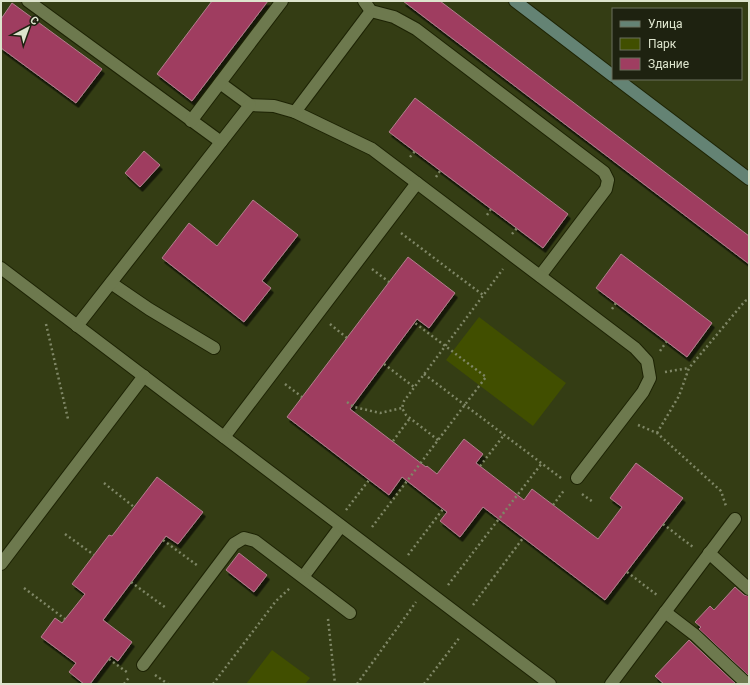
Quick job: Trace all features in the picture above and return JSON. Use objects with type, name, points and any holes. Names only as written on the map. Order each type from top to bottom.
[{"type":"main road","points":[[515,1],[612,75]]},
{"type":"main road","points":[[618,80],[749,179]]},
{"type":"street","points":[[28,1],[221,142]]},
{"type":"street","points":[[191,121],[282,1]]},
{"type":"street","points":[[295,112],[367,6],[394,17],[416,29],[604,172],[608,180],[606,189],[540,276]]},
{"type":"street","points":[[220,83],[250,105],[274,106],[295,112],[372,149],[635,348],[647,361],[650,378],[643,392],[574,484]]},
{"type":"street","points":[[77,326],[250,105]]},
{"type":"street","points":[[224,437],[417,183]]},
{"type":"street","points":[[1,268],[550,684]]},
{"type":"street","points":[[111,283],[149,309],[214,348]]},
{"type":"street","points":[[1,564],[144,376]]},
{"type":"street","points":[[611,684],[735,519]]},
{"type":"street","points":[[303,577],[341,526]]},
{"type":"street","points":[[143,665],[234,544],[244,538],[255,541],[350,613]]},
{"type":"street","points":[[709,553],[749,589]]},
{"type":"street","points":[[665,612],[695,635],[747,684]]},
{"type":"path","points":[[387,222],[483,295]]},
{"type":"path","points":[[439,440],[406,415],[402,408],[404,401],[513,256]]},
{"type":"path","points":[[657,433],[679,396],[689,368],[745,301],[749,299]]},
{"type":"path","points":[[317,315],[347,338]]},
{"type":"path","points":[[44,320],[68,419]]},
{"type":"path","points":[[369,531],[486,377],[415,323]]},
{"type":"path","points":[[384,364],[414,387]]},
{"type":"path","points":[[650,378],[668,370],[689,368]]},
{"type":"path","points":[[424,374],[563,480]]},
{"type":"path","points":[[347,402],[354,407],[380,413],[402,408]]},
{"type":"path","points":[[393,441],[410,418]]},
{"type":"path","points":[[623,418],[657,433],[721,491],[726,507],[735,519]]},
{"type":"path","points":[[480,466],[504,435]]},
{"type":"path","points":[[446,588],[542,463]]},
{"type":"path","points":[[344,512],[369,480]]},
{"type":"path","points":[[104,483],[134,507]]},
{"type":"path","points":[[553,505],[574,484],[593,502]]},
{"type":"path","points":[[406,558],[443,509]]},
{"type":"path","points":[[663,524],[695,549]]},
{"type":"path","points":[[65,534],[94,555]]},
{"type":"path","points":[[471,607],[523,538]]},
{"type":"path","points":[[163,540],[210,576]]},
{"type":"path","points":[[627,572],[659,596]]},
{"type":"path","points":[[213,684],[276,601],[303,577]]},
{"type":"path","points":[[131,582],[179,618]]},
{"type":"path","points":[[24,588],[65,620]]},
{"type":"path","points":[[326,594],[334,684]]},
{"type":"path","points":[[357,684],[416,601]]},
{"type":"path","points":[[424,684],[461,636]]},
{"type":"path","points":[[109,659],[130,675]]},
{"type":"green space","points":[[479,317],[566,383],[533,426],[446,360]]},
{"type":"green space","points":[[272,650],[310,678],[305,684],[246,684]]},
{"type":"building","points":[[212,1],[268,1],[192,101],[157,74]]},
{"type":"building","points":[[403,1],[440,1],[749,236],[749,264]]},
{"type":"building","points":[[12,3],[102,69],[76,103],[1,48],[1,19]]},
{"type":"building","points":[[415,98],[568,214],[543,248],[389,132]]},
{"type":"building","points":[[144,151],[160,165],[140,187],[125,173]]},
{"type":"building","points":[[253,200],[298,235],[262,281],[271,288],[244,322],[162,258],[189,223],[217,246]]},
{"type":"building","points":[[621,254],[712,323],[687,357],[596,288]]},
{"type":"building","points":[[408,257],[455,293],[429,328],[417,319],[350,409],[437,474],[464,439],[483,454],[476,463],[524,500],[532,489],[598,539],[622,507],[610,498],[636,463],[683,498],[605,600],[483,507],[460,537],[440,521],[447,512],[402,477],[389,495],[287,417]]},
{"type":"building","points":[[157,477],[203,512],[178,544],[166,536],[103,620],[132,642],[118,661],[111,656],[90,684],[84,684],[69,672],[76,663],[41,637],[55,618],[62,623],[85,594],[72,584],[109,535],[112,536]]},
{"type":"building","points":[[239,553],[267,575],[254,592],[226,570]]},
{"type":"building","points":[[735,587],[744,595],[749,596],[749,676],[699,629],[701,627],[695,622],[710,606],[714,610]]},
{"type":"building","points":[[689,640],[736,684],[664,684],[655,676]]}]
